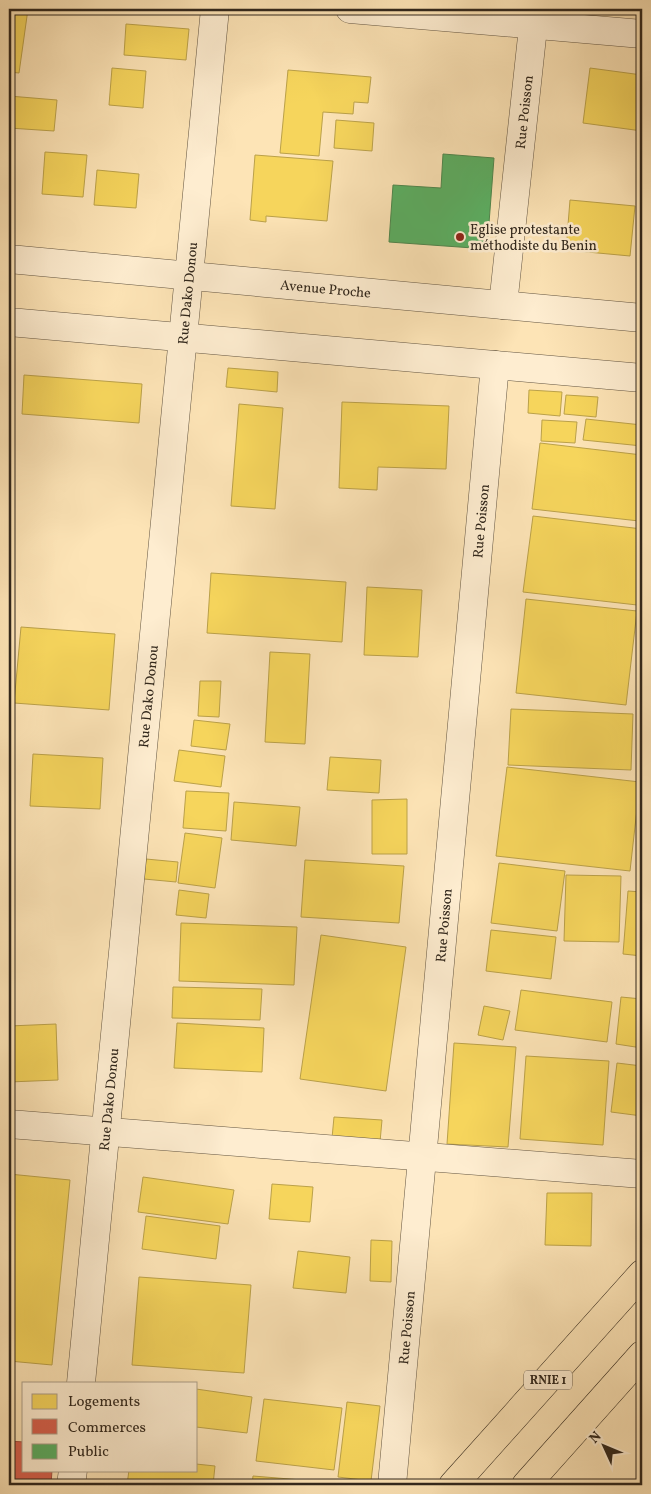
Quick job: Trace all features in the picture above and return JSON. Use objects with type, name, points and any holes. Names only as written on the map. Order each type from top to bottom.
[{"type":"highway","name":"RNIE 1","points":[[453,1485],[642,1274]]},
{"type":"highway","points":[[526,1485],[642,1355]]},
{"type":"street","name":"Rue Dako Donou","points":[[81,1382],[215,9]]},
{"type":"street","points":[[350,9],[534,17],[642,34]]},
{"type":"street","name":"Rue Poisson","points":[[503,305],[534,17]]},
{"type":"street","name":"Avenue Proche","points":[[9,259],[642,318]]},
{"type":"street","points":[[9,322],[642,378]]},
{"type":"street","name":"Rue Poisson","points":[[392,1485],[495,365]]},
{"type":"street","points":[[9,1124],[642,1174]]},
{"type":"street","points":[[71,1485],[73,1472]]},
{"type":"building: Logements","points":[[9,9],[28,9],[19,73],[9,72]]},
{"type":"building: Logements","points":[[126,24],[189,29],[186,60],[124,55]]},
{"type":"building: Logements","points":[[112,68],[146,71],[143,108],[109,105]]},
{"type":"building: Logements","points":[[590,68],[642,75],[642,131],[583,123]]},
{"type":"building: Logements","points":[[288,70],[371,77],[368,103],[354,102],[353,114],[323,112],[319,156],[280,153]]},
{"type":"building: Logements","points":[[9,96],[57,100],[54,131],[9,128]]},
{"type":"building: Logements","points":[[336,120],[374,123],[372,151],[334,148]]},
{"type":"building: Logements","points":[[45,152],[87,155],[83,197],[42,194]]},
{"type":"building: Logements","points":[[255,155],[333,161],[327,221],[266,216],[266,222],[250,220]]},
{"type":"building: Logements","points":[[97,170],[139,174],[136,208],[94,205]]},
{"type":"building: Logements","points":[[570,200],[635,206],[630,256],[566,250]]},
{"type":"building: Logements","points":[[228,368],[278,372],[277,392],[226,387]]},
{"type":"building: Logements","points":[[24,375],[142,384],[139,423],[22,414]]},
{"type":"building: Logements","points":[[529,390],[562,392],[560,416],[528,413]]},
{"type":"building: Logements","points":[[566,395],[598,397],[596,417],[564,414]]},
{"type":"building: Logements","points":[[342,402],[449,406],[446,469],[378,467],[377,490],[339,488]]},
{"type":"building: Logements","points":[[239,404],[283,408],[275,509],[231,506]]},
{"type":"building: Logements","points":[[586,419],[642,425],[642,446],[583,440]]},
{"type":"building: Logements","points":[[542,420],[577,422],[575,443],[541,441]]},
{"type":"building: Logements","points":[[540,443],[642,455],[642,494],[639,521],[532,509]]},
{"type":"building: Logements","points":[[533,516],[642,529],[642,561],[637,605],[523,592]]},
{"type":"building: Logements","points":[[211,573],[346,582],[342,642],[207,633]]},
{"type":"building: Logements","points":[[367,587],[422,590],[418,657],[364,655]]},
{"type":"building: Logements","points":[[526,599],[637,611],[626,705],[516,693]]},
{"type":"building: Logements","points":[[21,627],[115,634],[109,710],[14,703]]},
{"type":"building: Logements","points":[[270,652],[310,654],[305,744],[265,742]]},
{"type":"building: Logements","points":[[200,681],[221,681],[219,717],[198,716]]},
{"type":"building: Logements","points":[[511,709],[633,714],[631,770],[508,765]]},
{"type":"building: Logements","points":[[194,720],[230,724],[226,750],[191,746]]},
{"type":"building: Logements","points":[[179,750],[225,756],[221,787],[174,781]]},
{"type":"building: Logements","points":[[33,754],[103,758],[100,809],[30,806]]},
{"type":"building: Logements","points":[[330,757],[381,760],[379,793],[327,790]]},
{"type":"building: Logements","points":[[507,767],[640,782],[630,871],[496,856]]},
{"type":"building: Logements","points":[[186,791],[229,793],[226,831],[183,828]]},
{"type":"building: Logements","points":[[407,799],[407,854],[372,854],[372,800]]},
{"type":"building: Logements","points":[[234,802],[300,807],[296,846],[231,840]]},
{"type":"building: Logements","points":[[185,833],[222,838],[215,888],[178,883]]},
{"type":"building: Logements","points":[[146,859],[178,862],[176,882],[144,879]]},
{"type":"building: Logements","points":[[305,860],[404,866],[399,923],[301,917]]},
{"type":"building: Logements","points":[[499,863],[565,871],[557,931],[491,923]]},
{"type":"building: Logements","points":[[566,875],[621,876],[619,942],[564,941]]},
{"type":"building: Logements","points":[[179,890],[209,894],[206,918],[176,915]]},
{"type":"building: Logements","points":[[628,891],[642,892],[642,956],[623,954]]},
{"type":"building: Logements","points":[[181,923],[297,927],[294,985],[179,981]]},
{"type":"building: Logements","points":[[491,930],[556,937],[551,979],[486,971]]},
{"type":"building: Logements","points":[[321,935],[406,947],[386,1091],[300,1079]]},
{"type":"building: Logements","points":[[173,987],[262,989],[260,1020],[172,1018]]},
{"type":"building: Logements","points":[[521,990],[612,1002],[607,1042],[515,1030]]},
{"type":"building: Logements","points":[[621,997],[642,999],[642,1048],[616,1044]]},
{"type":"building: Logements","points":[[484,1006],[510,1011],[503,1040],[478,1035]]},
{"type":"building: Logements","points":[[177,1023],[264,1028],[262,1072],[174,1068]]},
{"type":"building: Logements","points":[[56,1024],[58,1080],[9,1082],[9,1026]]},
{"type":"building: Logements","points":[[454,1043],[516,1047],[508,1147],[447,1144]]},
{"type":"building: Logements","points":[[526,1056],[609,1061],[603,1145],[520,1139]]},
{"type":"building: Logements","points":[[617,1063],[642,1066],[642,1116],[611,1112]]},
{"type":"building: Logements","points":[[334,1117],[382,1120],[380,1142],[332,1138]]},
{"type":"building: Logements","points":[[9,1174],[70,1180],[52,1365],[9,1361]]},
{"type":"building: Logements","points":[[143,1177],[234,1190],[228,1224],[138,1212]]},
{"type":"building: Logements","points":[[272,1184],[313,1187],[310,1222],[269,1219]]},
{"type":"building: Logements","points":[[547,1193],[592,1193],[591,1246],[545,1245]]},
{"type":"building: Logements","points":[[146,1216],[220,1226],[216,1259],[142,1249]]},
{"type":"building: Logements","points":[[371,1240],[392,1241],[391,1282],[370,1281]]},
{"type":"building: Logements","points":[[298,1251],[350,1257],[346,1293],[293,1288]]},
{"type":"building: Logements","points":[[139,1277],[251,1285],[244,1373],[132,1365]]},
{"type":"building: Logements","points":[[198,1389],[252,1397],[247,1433],[198,1427]]},
{"type":"building: Logements","points":[[264,1399],[342,1408],[334,1470],[256,1461]]},
{"type":"building: Logements","points":[[347,1402],[380,1406],[371,1481],[338,1477]]},
{"type":"building: Logements","points":[[198,1464],[215,1466],[213,1485],[127,1485],[129,1472],[198,1472]]},
{"type":"building: Logements","points":[[253,1476],[314,1481],[314,1485],[252,1485]]},
{"type":"building: Commerces","points":[[9,1441],[22,1442],[22,1472],[52,1472],[51,1485],[9,1485]]},
{"type":"building: Public","points":[[443,154],[494,158],[487,249],[389,242],[393,185],[441,188]]},
{"type":"railway","points":[[636,1485],[642,1474]]},
{"type":"place","name":"Eglise protestante méthodiste du Benin","points":[[460,237]]}]
